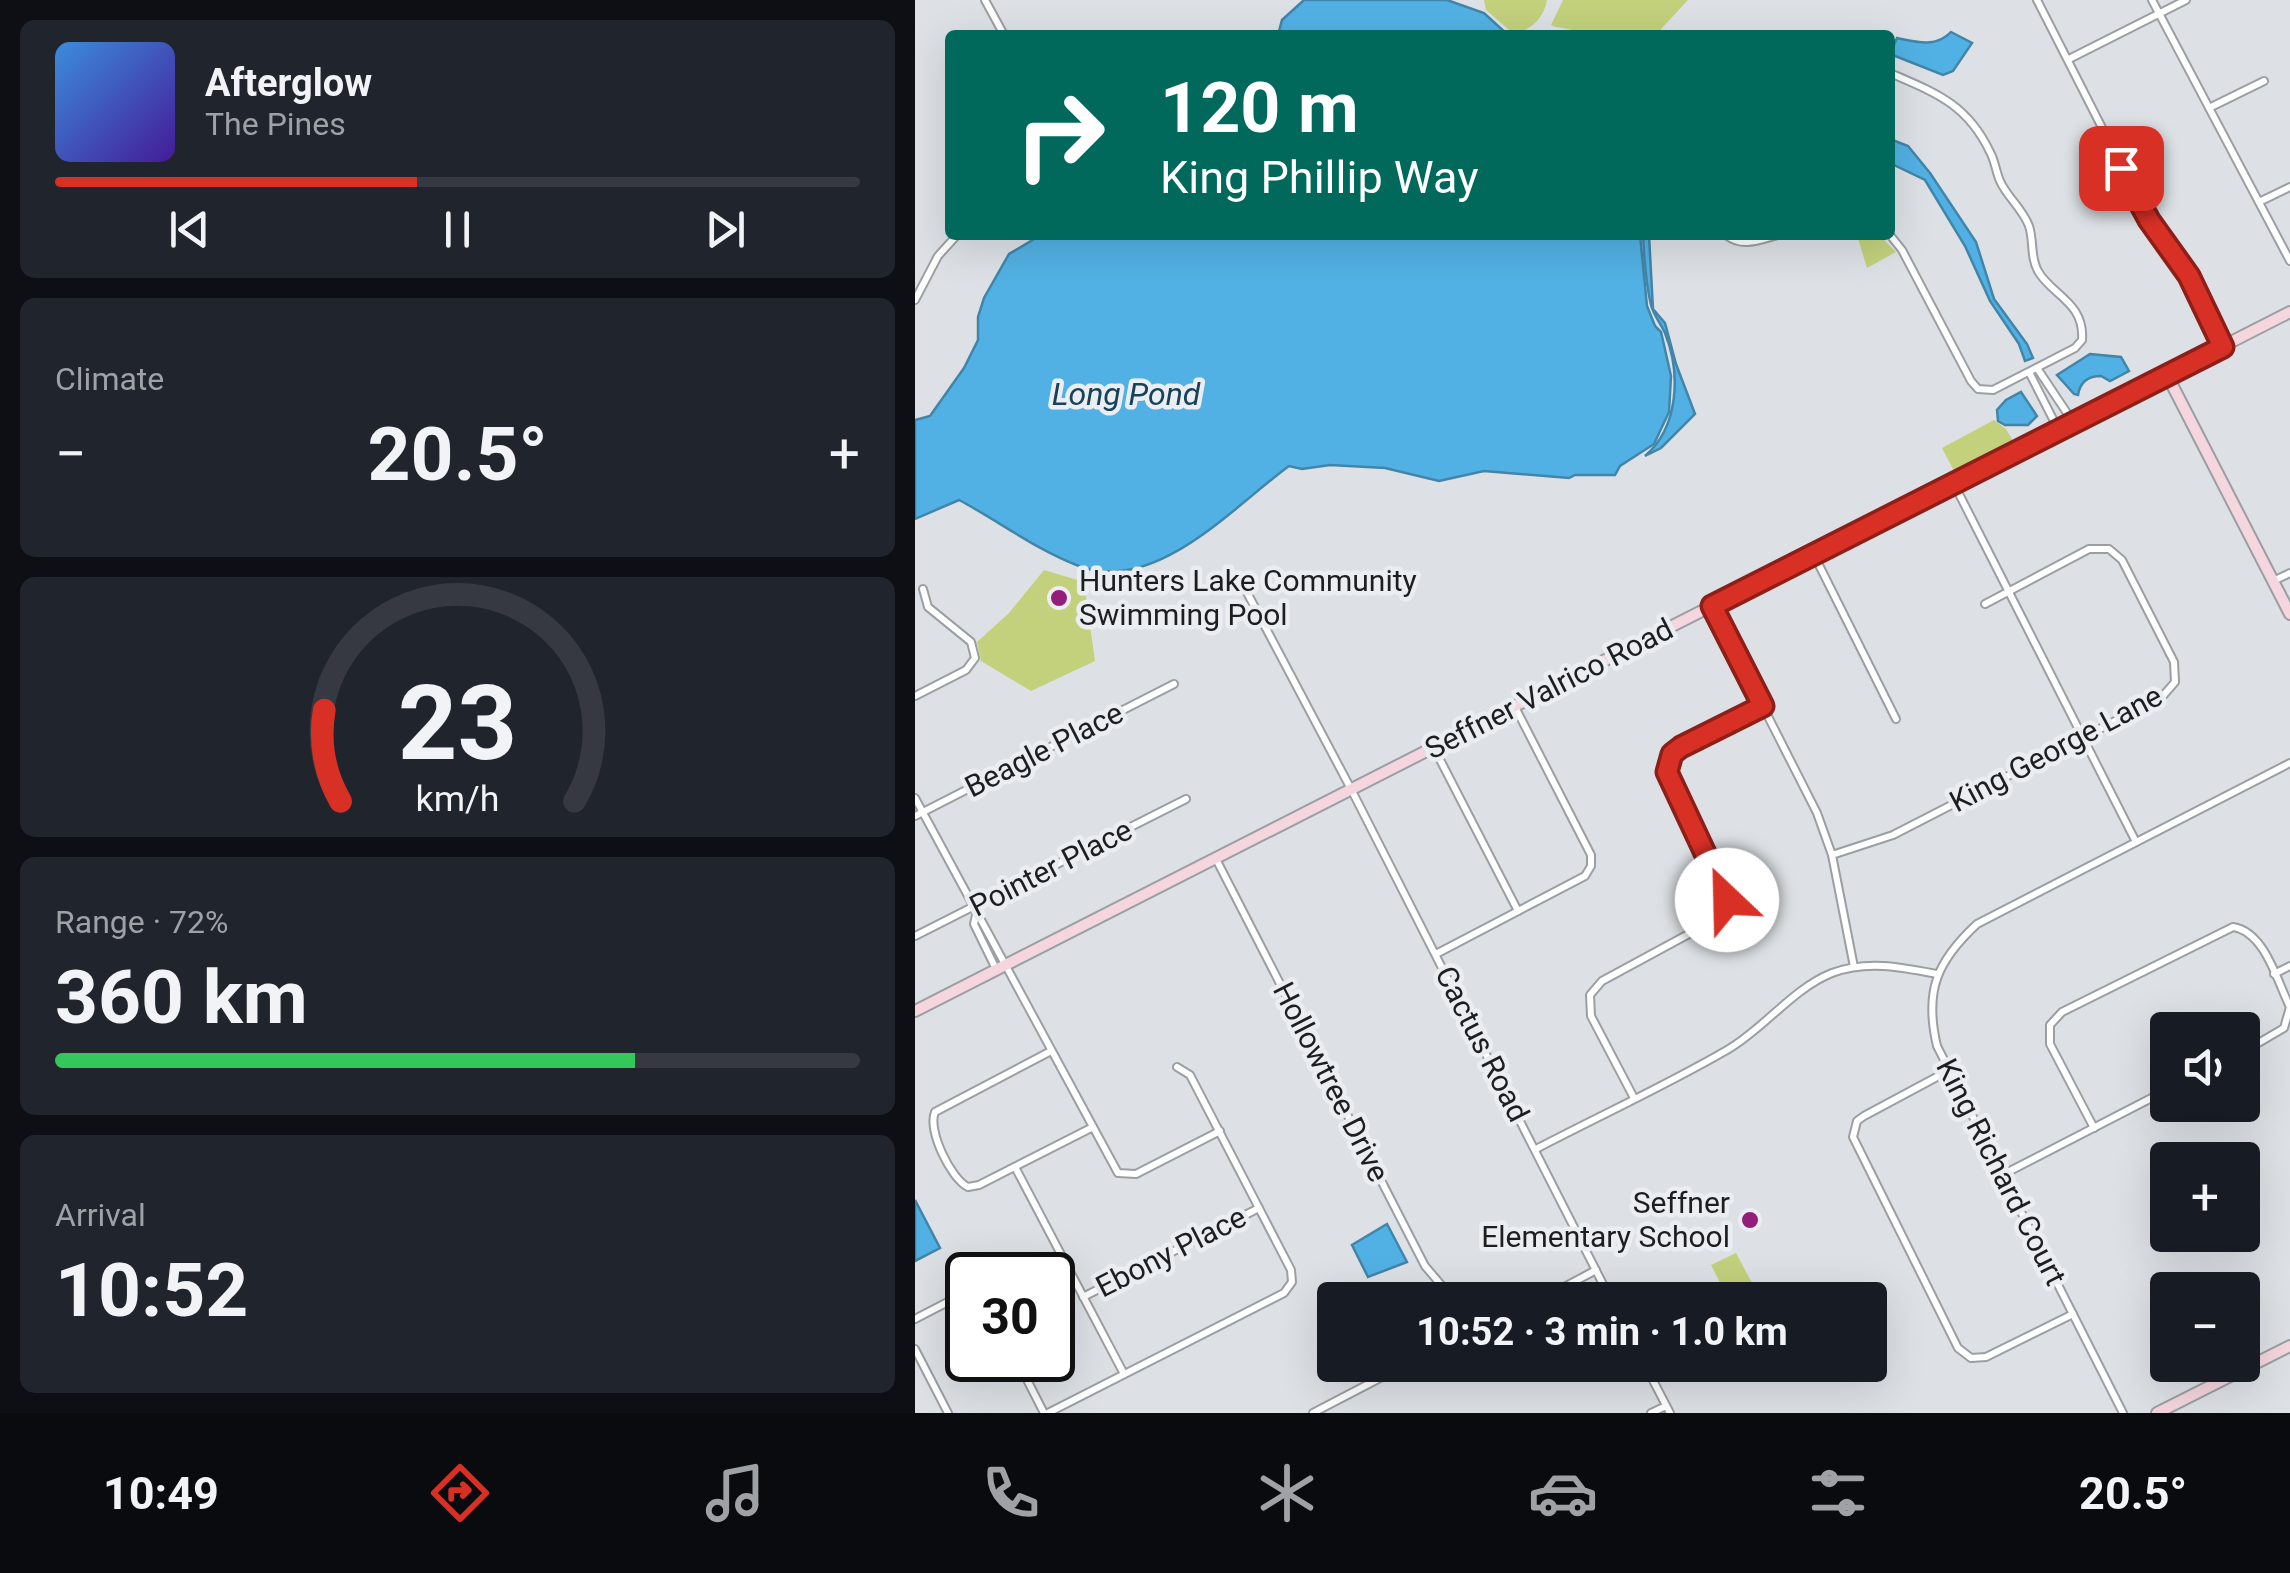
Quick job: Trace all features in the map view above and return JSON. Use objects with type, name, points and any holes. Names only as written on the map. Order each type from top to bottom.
[{"type":"street","points":[[985,0],[1002,30]]},
{"type":"street","points":[[2037,0],[2132,189],[2189,276],[2223,347]]},
{"type":"street","points":[[2152,0],[2290,261]]},
{"type":"street","points":[[2069,59],[2186,0]]},
{"type":"street","points":[[1894,240],[1979,389],[1993,390],[2075,348],[2082,340],[2080,324],[2068,300],[2036,269],[2029,226],[1999,179],[1992,155],[1970,118],[1945,98],[1895,75]]},
{"type":"street","points":[[2209,108],[2265,81]]},
{"type":"street","points":[[2259,202],[2290,187]]},
{"type":"street","points":[[915,300],[938,256],[952,240]]},
{"type":"street","name":"Seffner Valrico Road","points":[[915,1011],[2290,312]]},
{"type":"street","points":[[2033,370],[2058,396],[2073,423]]},
{"type":"street","points":[[2033,370],[2059,430]]},
{"type":"street","points":[[2167,375],[2290,614]]},
{"type":"street","points":[[2045,403],[2058,396]]},
{"type":"street","points":[[1954,484],[2135,842]]},
{"type":"street","name":"King George Lane","points":[[1832,855],[1893,835],[2170,691],[2177,674],[2175,662],[2122,560],[2109,548],[2089,550],[1985,604]]},
{"type":"street","points":[[1814,554],[1896,719]]},
{"type":"street","points":[[2273,581],[2290,573]]},
{"type":"street","name":"Cactus Road","points":[[1242,583],[1602,1282]]},
{"type":"street","points":[[915,696],[966,670],[975,658],[971,642],[928,607],[923,589]]},
{"type":"street","points":[[1712,606],[1817,813],[1832,855],[1854,967]]},
{"type":"street","name":"Beagle Place","points":[[919,814],[1174,684]]},
{"type":"street","points":[[1436,954],[1585,876],[1592,861],[1515,706]]},
{"type":"street","points":[[1633,1098],[1591,1016],[1590,995],[1601,981],[1723,916],[1727,900],[1724,890],[1670,782],[1667,764],[1681,747],[1763,706]]},
{"type":"street","points":[[1434,747],[1518,912]]},
{"type":"street","name":"King Richard Court","points":[[2123,1413],[1948,1071],[1931,1023],[1931,998],[1937,974],[1953,947],[1977,924],[2290,763]]},
{"type":"street","points":[[915,798],[919,814],[976,916],[974,924],[1051,1051],[1113,1168],[1130,1176],[1220,1132]]},
{"type":"street","name":"Pointer Place","points":[[915,936],[1187,800]]},
{"type":"street","name":"Hollowtree Drive","points":[[1216,859],[1436,1282]]},
{"type":"street","points":[[2094,1128],[2050,1044],[2050,1025],[2055,1018],[2233,927],[2255,938],[2289,1007],[2287,1022],[2279,1032],[2260,1043]]},
{"type":"street","points":[[1536,1149],[1728,1050],[1761,1028],[1809,985],[1830,974],[1854,967],[1891,965],[1937,974]]},
{"type":"street","points":[[2274,974],[2290,966]]},
{"type":"street","points":[[1051,1051],[940,1108],[932,1118],[932,1130],[962,1185],[973,1187],[1093,1127]]},
{"type":"street","points":[[1029,1382],[1046,1413],[1284,1293],[1292,1282],[1291,1270],[1190,1075],[1177,1066]]},
{"type":"street","points":[[1948,1071],[1864,1116],[1857,1122],[1853,1137],[1923,1280],[1958,1348],[1971,1358],[1987,1357],[2073,1314]]},
{"type":"street","points":[[2002,1175],[2150,1099]]},
{"type":"street","points":[[1015,1166],[1123,1374]]},
{"type":"street","name":"Ebony Place","points":[[1083,1298],[1259,1208]]},
{"type":"street","points":[[1574,1282],[1596,1270]]},
{"type":"street","points":[[915,1319],[945,1303]]},
{"type":"street","points":[[2157,1413],[2290,1346]]},
{"type":"street","points":[[915,1350],[948,1413]]},
{"type":"street","points":[[1313,1413],[1372,1382]]},
{"type":"street","points":[[1651,1413],[1668,1409],[1654,1382]]},
{"type":"green space","points":[[1484,0],[1547,0],[1536,22],[1525,30],[1509,30],[1486,10]]},
{"type":"green space","points":[[1563,0],[1688,0],[1661,30],[1571,30],[1551,25]]},
{"type":"green space","points":[[1859,240],[1884,240],[1896,252],[1867,268]]},
{"type":"green space","points":[[1994,420],[2013,441],[1954,471],[1942,448]]},
{"type":"green space","points":[[1044,570],[1084,582],[1095,661],[1031,691],[981,661],[977,642],[1009,613]]},
{"type":"green space","points":[[1736,1253],[1751,1282],[1720,1282],[1711,1265]]},
{"type":"water","points":[[1304,0],[1447,0],[1484,13],[1503,30],[1279,30],[1282,20]]},
{"type":"water","points":[[1951,32],[1972,43],[1953,71],[1943,75],[1895,56],[1897,38],[1932,42]]},
{"type":"water","points":[[1895,141],[1908,146],[1930,173],[1976,242],[1994,299],[2033,358],[2025,361],[2019,344],[1990,301],[1965,246],[1925,180],[1895,165]]},
{"type":"water","name":"Long Pond","points":[[1033,240],[1640,240],[1647,306],[1661,332],[1671,376],[1669,412],[1654,444],[1620,466],[1615,475],[1569,478],[1484,471],[1439,481],[1385,468],[1289,466],[1218,523],[1164,558],[1108,572],[1079,566],[959,500],[915,519],[915,420],[930,416],[964,368],[978,340],[978,317],[984,298],[1009,254]]},
{"type":"water","points":[[1643,240],[1649,240],[1653,309],[1665,323],[1695,414],[1661,448],[1645,456],[1665,430],[1675,382],[1670,349],[1651,305]]},
{"type":"water","points":[[2090,354],[2121,357],[2129,371],[2110,381],[2101,376],[2089,379],[2078,395],[2074,394],[2057,375]]},
{"type":"water","points":[[2021,392],[2037,416],[2028,425],[2005,425],[1998,421],[1997,410]]},
{"type":"water","points":[[915,1200],[940,1248],[915,1261]]},
{"type":"water","points":[[1387,1224],[1407,1262],[1368,1277],[1352,1245]]},
{"type":"place","name":"Hunters Lake Community Swimming Pool","points":[[1059,598]]},
{"type":"place","name":"Seffner Elementary School","points":[[1750,1220]]},
{"type":"route","points":[[1727,900],[1667,772],[1672,754],[1681,747],[1763,706],[1712,606],[2223,347],[2189,276],[2149,220],[2121,168]]}]
